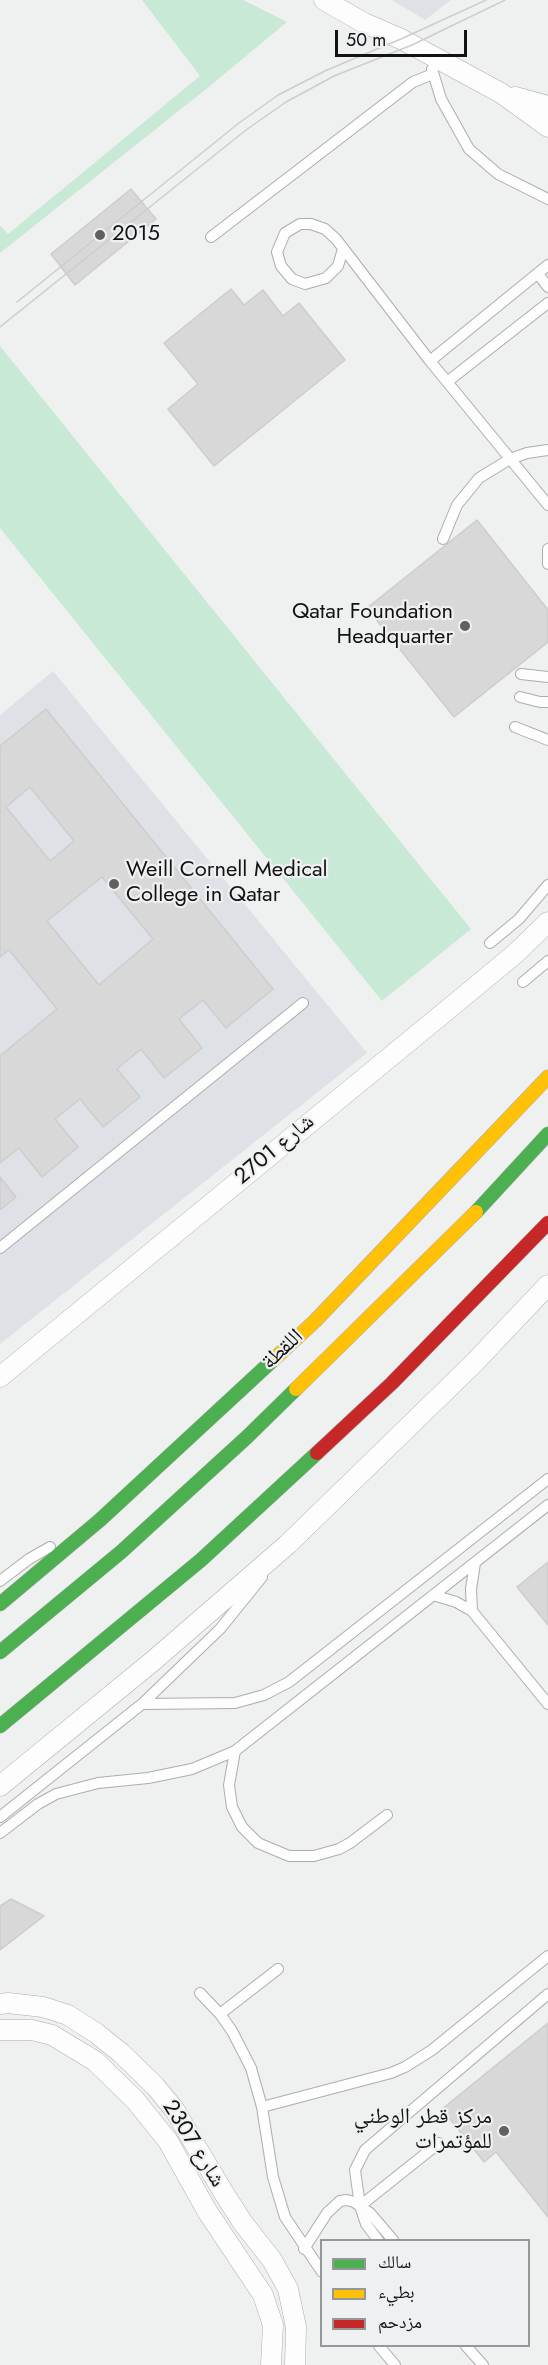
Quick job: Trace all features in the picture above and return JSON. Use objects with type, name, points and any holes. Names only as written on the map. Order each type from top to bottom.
[{"type":"main road","name":"اللقطة","points":[[0,1604],[100,1520],[315,1321],[548,1077]]},
{"type":"main road","name":"اللقطة","points":[[0,1652],[121,1551],[255,1430],[467,1222],[548,1134]]},
{"type":"main road","points":[[0,1726],[201,1560],[392,1383],[548,1223]]},
{"type":"street","points":[[330,2],[364,23],[412,45],[432,66],[501,93],[548,106]]},
{"type":"street","points":[[501,93],[548,127]]},
{"type":"street","name":"شارع 2701","points":[[0,1377],[466,995],[516,953],[548,922]]},
{"type":"street","points":[[0,1786],[153,1661],[288,1544],[474,1363],[548,1285]]},
{"type":"street","name":"شارع 2307","points":[[0,2004],[43,2007],[68,2015],[121,2053],[155,2086],[174,2109],[225,2195],[243,2223],[272,2260],[288,2289],[296,2327],[295,2365]]},
{"type":"street","name":"شارع 2307","points":[[0,2030],[32,2030],[52,2035],[95,2061],[135,2100],[168,2141],[207,2211],[263,2295],[273,2325],[271,2365]]},
{"type":"lane","points":[[211,237],[432,66],[441,99],[469,149],[498,174],[548,199]]},
{"type":"lane","points":[[343,249],[338,266],[326,278],[304,284],[292,279],[281,266],[277,252],[285,233],[300,224],[311,224],[325,229],[343,249],[430,361],[548,505]]},
{"type":"lane","points":[[430,361],[548,265]]},
{"type":"lane","points":[[538,274],[548,287]]},
{"type":"lane","points":[[447,382],[548,303]]},
{"type":"lane","points":[[443,539],[457,505],[467,491],[487,472],[510,459],[527,453],[548,450]]},
{"type":"lane","points":[[548,549],[548,564]]},
{"type":"lane","points":[[521,674],[548,677]]},
{"type":"lane","points":[[520,697],[548,702]]},
{"type":"lane","points":[[515,726],[548,740]]},
{"type":"lane","points":[[490,943],[519,919],[548,885]]},
{"type":"lane","points":[[523,982],[548,961]]},
{"type":"lane","points":[[0,1248],[303,1003]]},
{"type":"lane","points":[[142,1704],[235,1703],[264,1695],[289,1682],[548,1479]]},
{"type":"lane","points":[[0,1833],[38,1804],[56,1794],[98,1783],[148,1778],[192,1769],[235,1751],[548,1505]]},
{"type":"lane","points":[[0,1581],[29,1558],[100,1520]]},
{"type":"lane","points":[[0,1817],[142,1704],[220,1629],[288,1544]]},
{"type":"lane","points":[[472,1611],[471,1589],[475,1563]]},
{"type":"lane","points":[[433,1595],[456,1602],[472,1611],[548,1704]]},
{"type":"lane","points":[[235,1751],[229,1785],[232,1807],[242,1827],[258,1843],[289,1856],[321,1855],[350,1843],[387,1815]]},
{"type":"lane","points":[[30,1793],[38,1804]]},
{"type":"lane","points":[[261,2108],[391,2073],[412,2063],[432,2050],[548,1956]]},
{"type":"lane","points":[[220,2014],[278,1969]]},
{"type":"lane","points":[[200,1993],[220,2014],[251,2068],[278,2196],[285,2217],[320,2271]]},
{"type":"lane","points":[[377,2239],[366,2224],[360,2206],[355,2170],[365,2150],[548,1994]]},
{"type":"lane","points":[[360,2206],[439,2143]]},
{"type":"lane","points":[[304,2249],[334,2205],[347,2200],[360,2206],[375,2218],[391,2239]]},
{"type":"lane","points":[[380,2347],[395,2365]]},
{"type":"lane","points":[[467,2347],[483,2365]]},
{"type":"shaded area","points":[[392,0],[451,0],[425,20]]},
{"type":"shaded area","name":"Weill Cornell Medical College in Qatar","points":[[53,671],[367,1053],[0,1344],[0,715]]},
{"type":"green space","points":[[142,0],[243,0],[287,22],[0,253],[0,225],[8,234],[200,76]]},
{"type":"green space","points":[[0,346],[471,929],[382,1001],[0,528]]},
{"type":"building","points":[[131,189],[156,219],[75,285],[51,254]]},
{"type":"building","points":[[231,289],[244,305],[263,290],[283,316],[299,303],[345,360],[214,466],[168,409],[198,384],[164,343]]},
{"type":"building","name":"Qatar Foundation Headquarter","points":[[477,520],[548,610],[548,642],[454,717],[367,608]]},
{"type":"building","points":[[46,709],[273,989],[226,1028],[203,1000],[179,1019],[202,1048],[164,1078],[141,1049],[117,1069],[140,1097],[103,1127],[80,1099],[55,1119],[78,1147],[42,1177],[19,1148],[0,1163],[0,1056],[57,1009],[9,950],[0,957],[0,746]],"holes":[[[30,787],[74,841],[50,861],[6,807]],[[102,877],[153,939],[99,985],[47,921]]]},
{"type":"building","points":[[0,1177],[16,1197],[0,1210]]},
{"type":"building","points":[[548,1562],[548,1625],[517,1587]]},
{"type":"building","points":[[11,1899],[44,1916],[0,1950],[0,1906]]},
{"type":"building","name":"مركز قطر الوطني للمؤتمرات","points":[[548,2023],[548,2217],[496,2152],[484,2162],[442,2109]]},
{"type":"tram line","points":[[17,302],[239,123],[278,95],[327,70],[486,0]]},
{"type":"tram line","points":[[0,327],[246,130],[286,102],[334,76],[412,45],[505,0]]},
{"type":"traffic: fast","points":[[476,1212],[548,1134]]},
{"type":"traffic: fast","points":[[0,1604],[100,1520],[273,1360]]},
{"type":"traffic: fast","points":[[0,1652],[121,1552],[296,1389]]},
{"type":"traffic: fast","points":[[0,1726],[201,1560],[317,1453]]},
{"type":"traffic: slow","points":[[273,1360],[315,1321],[548,1077]]},
{"type":"traffic: slow","points":[[296,1389],[476,1212]]},
{"type":"traffic: jam","points":[[317,1453],[392,1383],[548,1223]]},
{"type":"place","name":"2015","points":[[100,235]]},
{"type":"place","name":"Qatar Foundation Headquarter","points":[[465,626]]},
{"type":"place","name":"Weill Cornell Medical College in Qatar","points":[[114,884]]},
{"type":"place","name":"مركز قطر الوطني للمؤتمرات","points":[[504,2131]]}]
